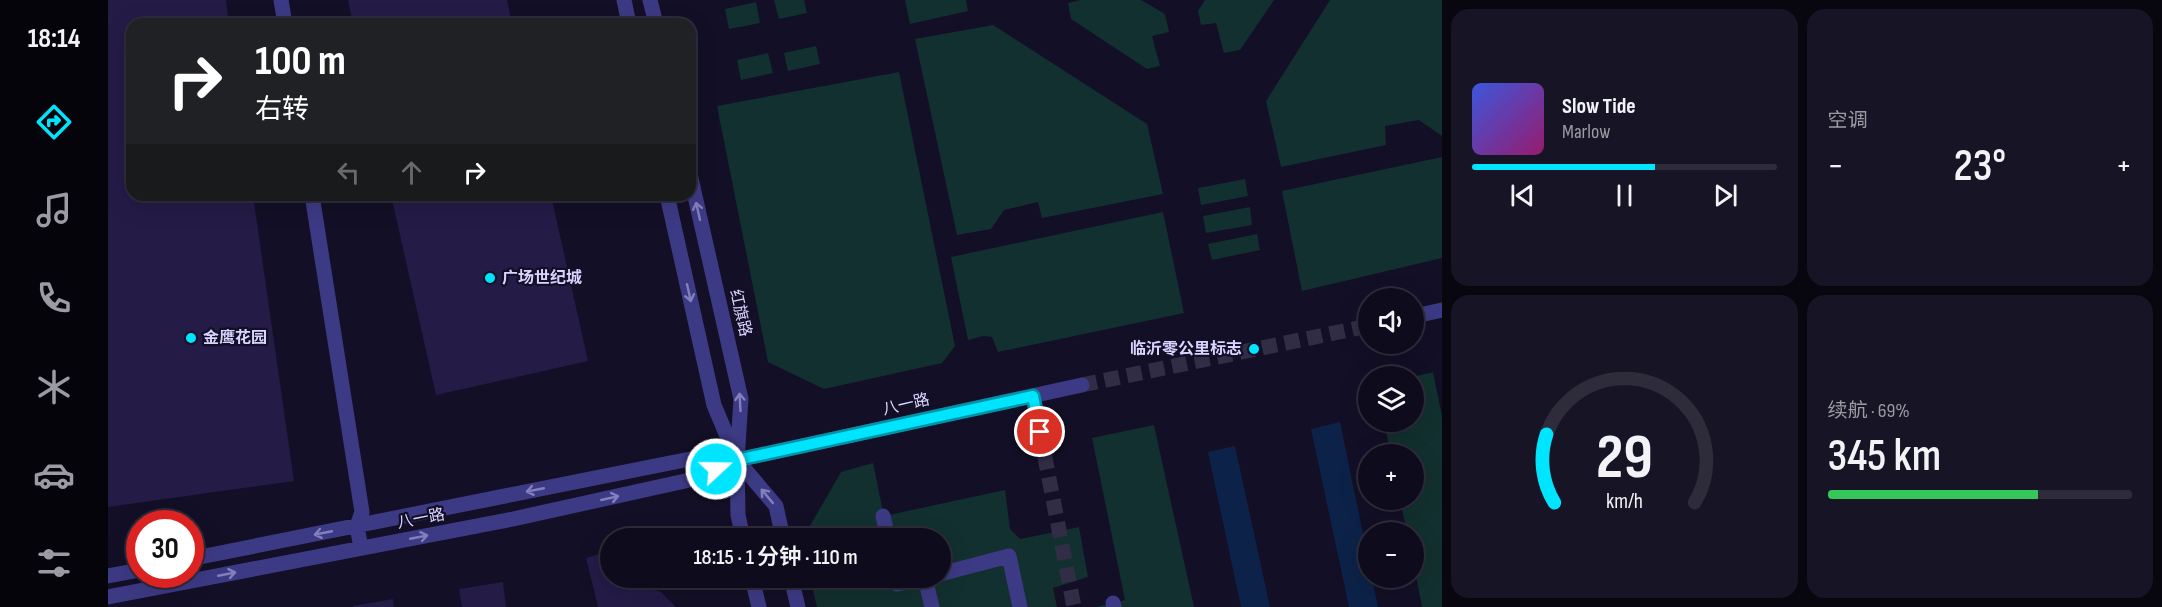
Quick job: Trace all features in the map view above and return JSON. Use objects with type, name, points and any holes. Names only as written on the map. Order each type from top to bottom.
[{"type":"street","points":[[281,0],[284,18]]},
{"type":"street","points":[[624,0],[628,18]]},
{"type":"street","points":[[651,0],[655,18]]},
{"type":"street","name":"红旗路","points":[[696,200],[741,399],[737,460],[738,515],[741,528]]},
{"type":"street","points":[[313,201],[362,512],[357,526],[361,548]]},
{"type":"street","name":"红旗路","points":[[668,201],[714,405],[737,460],[776,506],[781,528]]},
{"type":"street","points":[[1424,315],[1442,310]]},
{"type":"street","name":"八一路","points":[[108,597],[513,519],[694,479],[737,460],[1082,385]]},
{"type":"street","points":[[1033,396],[1040,432]]},
{"type":"street","name":"八一路","points":[[204,556],[690,459],[737,460]]},
{"type":"street","points":[[883,516],[886,528]]},
{"type":"street","points":[[951,571],[1009,556],[1020,607]]},
{"type":"street","points":[[108,576],[126,573]]},
{"type":"street","points":[[754,588],[759,607]]},
{"type":"street","points":[[793,588],[798,607]]},
{"type":"street","points":[[927,588],[932,607]]},
{"type":"green space","points":[[774,0],[804,0],[807,13],[779,19]]},
{"type":"green space","points":[[905,0],[966,0],[968,11],[910,24]]},
{"type":"green space","points":[[1080,0],[1141,0],[1165,14],[1169,32],[1152,36],[1160,66],[1147,69],[1071,19],[1068,3]]},
{"type":"green space","points":[[1205,0],[1274,0],[1240,50],[1224,53],[1216,23],[1201,25],[1198,11]]},
{"type":"green space","points":[[1330,0],[1442,0],[1442,136],[1419,120],[1385,126],[1386,145],[1281,167],[1266,101]]},
{"type":"green space","points":[[756,2],[760,23],[729,29],[725,9]]},
{"type":"green space","points":[[993,25],[1147,124],[1163,194],[1042,218],[1038,202],[1004,210],[991,229],[957,235],[915,39]]},
{"type":"green space","points":[[816,46],[820,64],[788,71],[784,53]]},
{"type":"green space","points":[[768,53],[773,73],[741,80],[737,60]]},
{"type":"green space","points":[[899,72],[955,346],[942,363],[824,389],[768,362],[717,106]]},
{"type":"green space","points":[[1442,157],[1442,258],[1302,291],[1282,191]]},
{"type":"green space","points":[[1245,179],[1248,196],[1201,205],[1198,188]]},
{"type":"green space","points":[[1250,207],[1252,225],[1206,233],[1203,216]]},
{"type":"green space","points":[[1163,212],[1184,313],[998,352],[992,337],[983,336],[968,340],[951,257]]},
{"type":"green space","points":[[1257,234],[1260,250],[1212,260],[1208,244]]},
{"type":"green space","points":[[1433,372],[1442,416],[1442,607],[1422,607],[1418,588],[1424,588],[1424,522],[1405,522],[1402,510],[1424,510],[1424,444],[1389,444],[1386,432],[1424,432],[1424,374]]},
{"type":"green space","points":[[1154,425],[1194,607],[1096,607],[1125,600],[1092,438]]},
{"type":"green space","points":[[873,463],[884,516],[1005,490],[1010,529],[1020,539],[1079,527],[1088,577],[1053,588],[1057,607],[817,607],[812,588],[951,588],[951,528],[809,528],[841,472]]},
{"type":"water","points":[[1340,422],[1361,522],[1358,522],[1358,588],[1374,588],[1378,607],[1349,607],[1311,429]]},
{"type":"water","points":[[1235,446],[1270,607],[1241,607],[1208,452]]},
{"type":"building","name":"金鹰花园","points":[[108,0],[226,0],[228,18],[126,18],[126,201],[254,201],[294,481],[108,507]]},
{"type":"building","points":[[348,0],[507,0],[511,18],[352,18]]},
{"type":"building","name":"广场世纪城","points":[[392,201],[552,201],[588,361],[436,395]]},
{"type":"building","points":[[600,554],[600,588],[648,588],[661,592],[676,607],[598,607],[586,558]]},
{"type":"building","points":[[503,582],[506,607],[462,607],[459,589]]},
{"type":"building","points":[[393,599],[394,607],[353,607],[353,606]]},
{"type":"tunnel","points":[[1082,385],[1358,328]]},
{"type":"tunnel","points":[[1040,432],[1074,607]]},
{"type":"place","name":"广场世纪城","points":[[490,278]]},
{"type":"place","name":"金鹰花园","points":[[191,338]]},
{"type":"place","name":"临沂零公里标志","points":[[1254,349]]},
{"type":"route","points":[[716,469],[737,460],[1033,396],[1040,432]]}]
